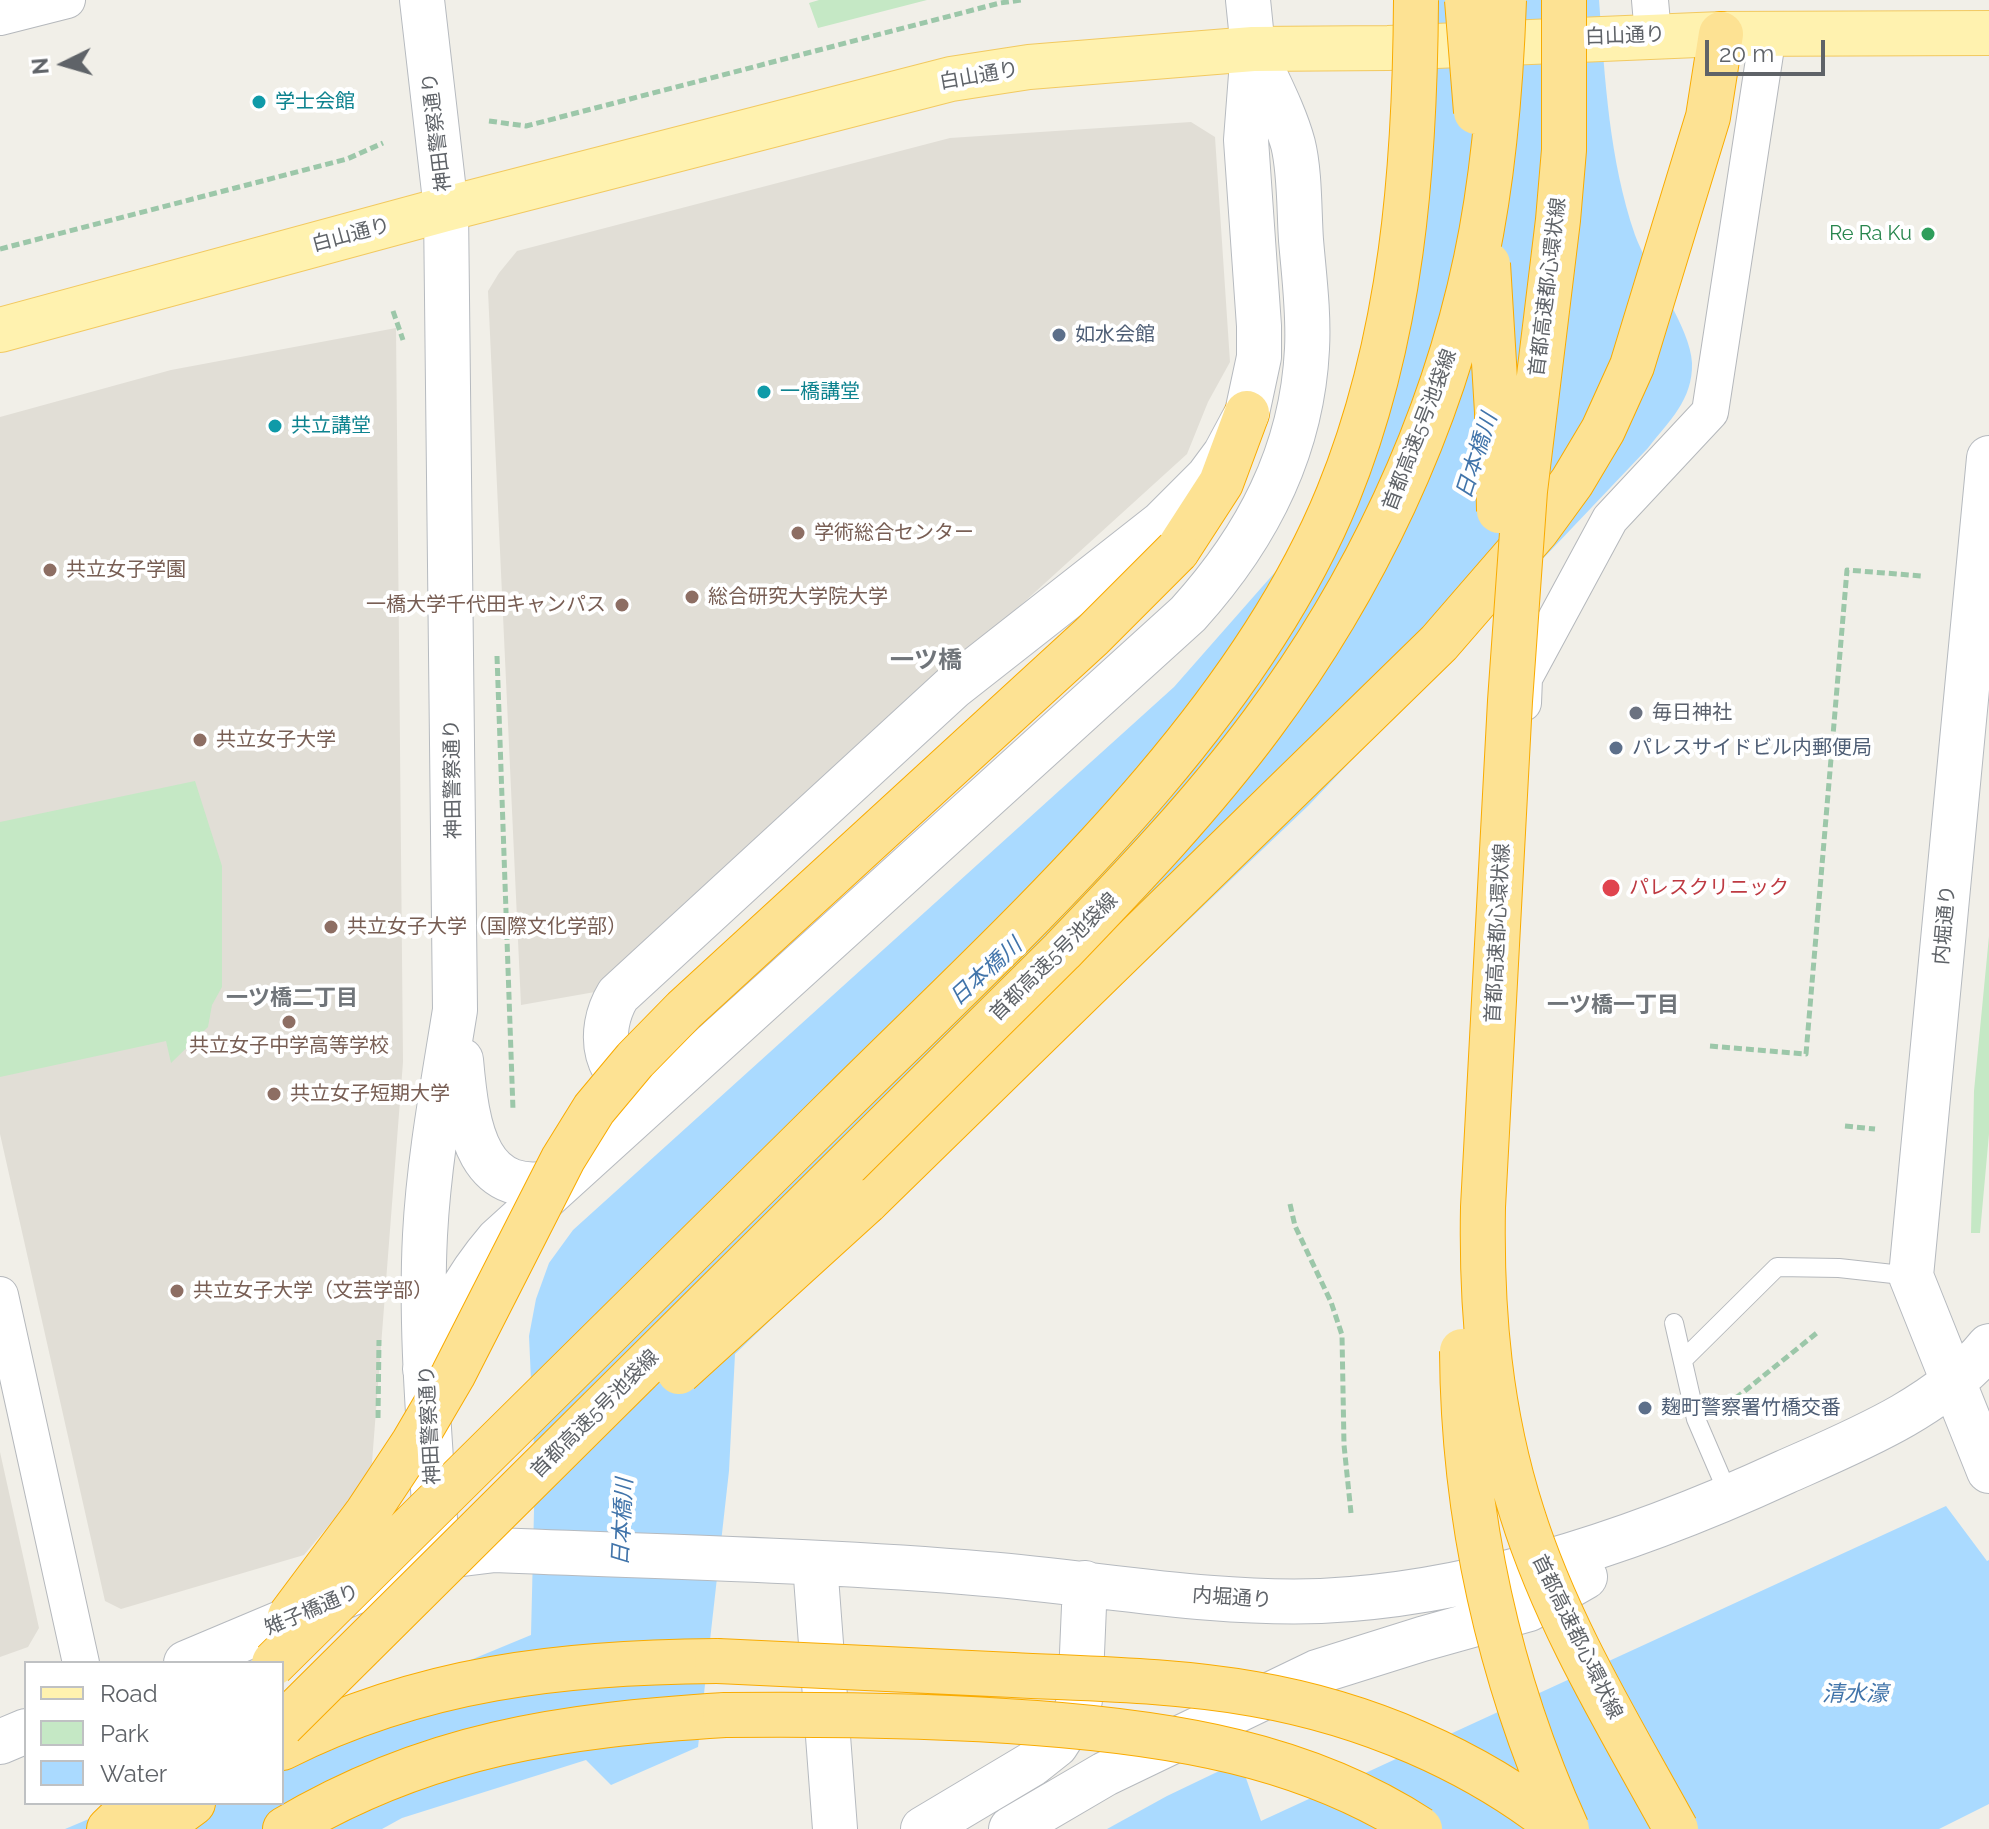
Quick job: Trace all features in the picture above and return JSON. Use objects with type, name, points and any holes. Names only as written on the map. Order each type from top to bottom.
[{"type":"highway","points":[[276,1661],[1029,917],[1151,783],[1207,714],[1259,642],[1306,561],[1337,498],[1379,371],[1394,299],[1408,199],[1416,0]]},
{"type":"highway","name":"首都高速都心環状線","points":[[1467,0],[1492,317],[1499,505],[1493,695],[1465,1206],[1462,1359],[1471,1485],[1491,1607],[1506,1668],[1526,1727],[1567,1829]]},
{"type":"highway","name":"首都高速5号池袋線","points":[[284,1723],[1073,940],[1227,770],[1298,673],[1363,566],[1390,510],[1415,454],[1460,327],[1488,188],[1502,54],[1504,0]]},
{"type":"highway","name":"首都高速都心環状線","points":[[1564,0],[1564,150],[1525,491],[1512,670],[1483,1207],[1484,1325],[1505,1454],[1522,1515],[1543,1572],[1587,1665],[1676,1829]]},
{"type":"highway","points":[[325,1682],[519,1523],[706,1346],[866,1202],[1439,643],[1537,530],[1572,482],[1603,430],[1632,366],[1708,117],[1721,34]]},
{"type":"highway","points":[[256,1661],[367,1513],[412,1445],[453,1375],[563,1159],[594,1109],[635,1060],[684,1010],[1092,636],[1177,551],[1221,483],[1247,413]]},
{"type":"highway","points":[[284,1747],[376,1708],[437,1689],[568,1667],[640,1661],[717,1661],[1155,1682],[1255,1694],[1312,1706],[1367,1723],[1415,1742],[1474,1772],[1520,1799],[1561,1829]]},
{"type":"highway","points":[[285,1829],[368,1785],[445,1757],[511,1739],[635,1721],[815,1714],[1008,1721],[1103,1728],[1188,1740],[1252,1755],[1313,1775],[1360,1795],[1420,1829]]},
{"type":"highway","points":[[109,1829],[134,1805]]},
{"type":"highway","points":[[158,1829],[190,1805]]},
{"type":"highway","points":[[177,1829],[201,1805]]},
{"type":"main road","name":"白山通り","points":[[0,330],[446,209],[951,79],[1029,67],[1253,49],[1388,48],[1609,36],[1651,18],[1721,34],[1989,33]]},
{"type":"street","points":[[0,17],[67,0]]},
{"type":"street","name":"神田警察通り","points":[[422,0],[446,209],[455,1010],[429,1186],[425,1239],[425,1369],[438,1557]]},
{"type":"street","points":[[666,1090],[641,1090],[627,1082],[609,1061],[605,1028],[608,1011],[618,995],[952,688],[1162,523],[1208,477],[1225,454],[1247,413],[1259,357],[1246,140],[1253,49],[1248,0]]},
{"type":"street","points":[[1525,1589],[1501,1451],[1493,1356],[1524,678],[1610,519],[1710,412],[1768,34]]},
{"type":"street","points":[[425,1369],[447,1314],[477,1264],[498,1240],[1188,614],[1221,577],[1248,538],[1272,493],[1289,447],[1303,397],[1308,348],[1292,143],[1253,49]]},
{"type":"street","name":"内堀通り","points":[[1953,1384],[1911,1276],[1989,458]]},
{"type":"street","points":[[455,1010],[470,1129],[486,1163],[512,1182],[528,1186],[565,1179]]},
{"type":"street","points":[[0,1295],[81,1661]]},
{"type":"street","name":"内堀通り","points":[[1011,1829],[1105,1774],[1317,1672],[1422,1639],[1525,1589],[1864,1436],[1953,1384],[1989,1346]]},
{"type":"street","points":[[1953,1384],[1989,1471]]},
{"type":"street","name":"雉子橋通り","points":[[191,1661],[438,1557],[495,1550],[738,1560]]},
{"type":"street","name":"内堀通り","points":[[738,1560],[982,1573],[1239,1601],[1323,1601],[1401,1592],[1525,1589]]},
{"type":"street","points":[[815,1564],[835,1829]]},
{"type":"street","points":[[923,1829],[1032,1764],[1056,1745],[1080,1700],[1085,1583]]},
{"type":"street","points":[[0,1742],[24,1732]]},
{"type":"lane","points":[[1683,1360],[1777,1267],[1839,1268],[1911,1276]]},
{"type":"lane","points":[[1674,1323],[1712,1505]]},
{"type":"path","points":[[489,121],[526,126],[1021,0]]},
{"type":"path","points":[[0,249],[347,159],[383,143]]},
{"type":"path","points":[[393,311],[403,342]]},
{"type":"path","points":[[1710,1046],[1806,1054],[1847,570],[1922,576]]},
{"type":"path","points":[[497,651],[514,1123]]},
{"type":"path","points":[[1845,1126],[1875,1129]]},
{"type":"path","points":[[1290,1204],[1295,1226],[1331,1302],[1342,1335],[1344,1445],[1351,1513]]},
{"type":"path","points":[[378,1420],[379,1329]]},
{"type":"path","points":[[1726,1406],[1818,1332]]},
{"type":"shaded area","name":"学術総合センター","points":[[1191,122],[1215,137],[1230,362],[1208,402],[1187,454],[595,992],[521,1005],[488,291],[499,273],[517,251],[950,138]]},
{"type":"shaded area","name":"共立女子大学","points":[[396,328],[403,1062],[371,1475],[304,1555],[121,1609],[105,1601],[0,1134],[0,417],[171,370]]},
{"type":"shaded area","points":[[0,1452],[39,1628],[28,1647],[0,1657]]},
{"type":"green space","points":[[819,0],[927,0],[818,28],[809,3]]},
{"type":"green space","points":[[195,781],[222,866],[222,987],[212,1005],[208,1027],[171,1063],[166,1041],[0,1077],[0,822]]},
{"type":"green space","points":[[1989,936],[1989,1134],[1980,1233],[1971,1233],[1974,1091]]},
{"type":"water","name":"日本橋川","points":[[1394,0],[1599,0],[1610,119],[1619,177],[1635,235],[1690,349],[1691,376],[1684,399],[1648,448],[1309,805],[735,1354],[729,1471],[698,1747],[611,1785],[586,1760],[402,1818],[382,1829],[65,1829],[122,1805],[284,1805],[284,1737],[531,1635],[535,1469],[529,1336],[536,1299],[549,1263],[573,1230],[1174,687],[1291,554],[1351,425],[1396,248]]},
{"type":"water","name":"清水濠","points":[[1946,1506],[1989,1560],[1989,1804],[1939,1829],[1107,1829],[1240,1761],[1261,1821]]},
{"type":"place","name":"学士会館","points":[[259,102]]},
{"type":"place","name":"Re Ra Ku","points":[[1928,234]]},
{"type":"place","name":"如水会館","points":[[1059,335]]},
{"type":"place","name":"一橋講堂","points":[[764,392]]},
{"type":"place","name":"共立講堂","points":[[275,426]]},
{"type":"place","name":"学術総合センター","points":[[798,533]]},
{"type":"place","name":"共立女子学園","points":[[50,570]]},
{"type":"place","name":"総合研究大学院大学","points":[[692,597]]},
{"type":"place","name":"一橋大学千代田キャンパス","points":[[622,605]]},
{"type":"place","name":"毎日神社","points":[[1636,713]]},
{"type":"place","name":"共立女子大学","points":[[200,740]]},
{"type":"place","name":"パレスサイドビル内郵便局","points":[[1616,748]]},
{"type":"place","name":"パレスクリニック","points":[[1611,888]]},
{"type":"place","name":"共立女子大学（国際文化学部）","points":[[331,927]]},
{"type":"place","name":"共立女子中学高等学校","points":[[289,1022]]},
{"type":"place","name":"共立女子短期大学","points":[[274,1094]]},
{"type":"place","name":"共立女子大学（文芸学部）","points":[[177,1291]]},
{"type":"place","name":"麹町警察署竹橋交番","points":[[1645,1408]]},
{"type":"district","name":"一ツ橋","points":[[926,661]]},
{"type":"district","name":"一ツ橋二丁目","points":[[292,998]]},
{"type":"district","name":"一ツ橋一丁目","points":[[1613,1005]]}]
